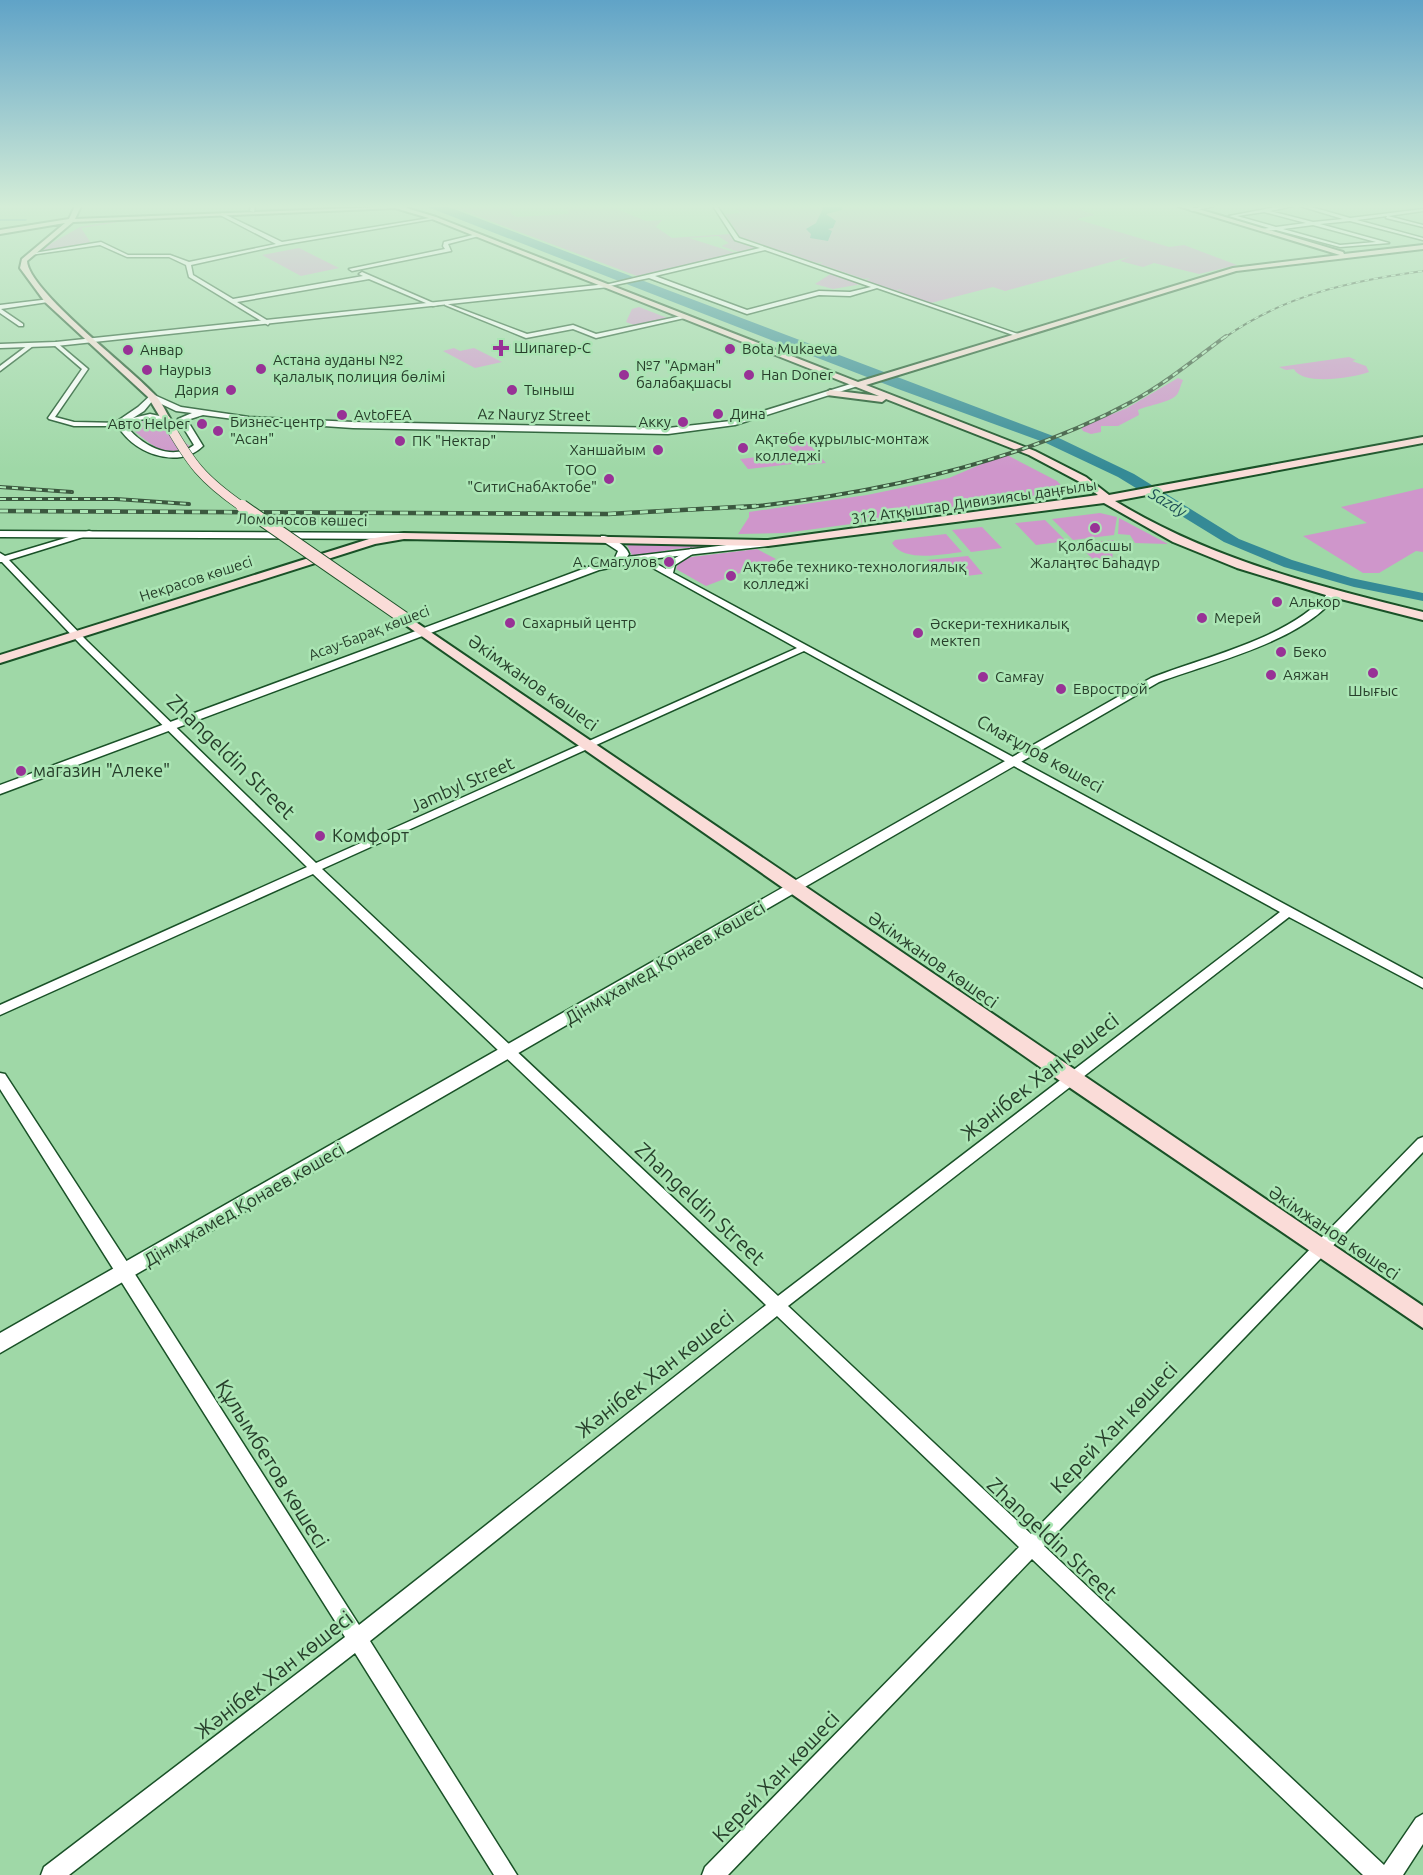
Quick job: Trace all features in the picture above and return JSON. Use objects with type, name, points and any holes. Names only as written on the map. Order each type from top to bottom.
[{"type":"main road","points":[[43,294],[90,340]]},
{"type":"main road","points":[[626,294],[860,384],[1048,461],[1091,485],[1107,499],[1142,522],[1195,548],[1241,566],[1333,594],[1423,616]]},
{"type":"main road","points":[[860,384],[1154,294]]},
{"type":"main road","name":"Әкімжанов көшесі","points":[[90,340],[152,396],[186,456],[210,484],[1073,1080],[1423,1318]]},
{"type":"main road","points":[[830,393],[908,404]]},
{"type":"main road","points":[[934,415],[1068,484],[1107,499]]},
{"type":"main road","name":"312 Атқыштар Дивизиясы даңғылы","points":[[604,538],[763,544],[991,516],[1184,485],[1221,482],[1423,440]]},
{"type":"main road","name":"312 Атқыштар Дивизиясы даңғылы","points":[[1340,458],[1423,446]]},
{"type":"main road","points":[[991,516],[1060,499],[1068,484]]},
{"type":"main road","points":[[991,516],[1028,519],[1105,510],[1142,522]]},
{"type":"main road","name":"Ломоносов көшесі","points":[[404,537],[604,538]]},
{"type":"main road","name":"Некрасов көшесі","points":[[0,659],[353,546],[404,537]]},
{"type":"street","points":[[220,294],[268,323]]},
{"type":"street","points":[[232,301],[275,294]]},
{"type":"street","points":[[408,294],[435,305]]},
{"type":"street","points":[[0,346],[56,344],[540,294]]},
{"type":"street","points":[[697,294],[747,312],[817,294]]},
{"type":"street","points":[[832,294],[848,294]]},
{"type":"street","points":[[895,294],[1018,335]]},
{"type":"street","points":[[0,308],[48,300]]},
{"type":"street","points":[[447,304],[526,336],[573,327],[596,336],[686,317]]},
{"type":"street","points":[[0,308],[21,325]]},
{"type":"street","points":[[56,344],[85,369],[51,418],[80,424],[121,425],[144,417],[166,420]]},
{"type":"street","points":[[0,369],[30,346]]},
{"type":"street","name":"Az Nauryz Street","points":[[152,396],[174,408],[202,414],[353,425],[668,431],[732,423],[860,384]]},
{"type":"street","points":[[121,425],[120,422],[145,406],[152,396]]},
{"type":"street","points":[[121,425],[157,453],[173,456],[196,450],[199,446],[182,419],[202,414]]},
{"type":"street","points":[[1,558],[92,533]]},
{"type":"street","name":"Ломоносов көшесі","points":[[0,534],[404,537]]},
{"type":"street","points":[[604,538],[623,550],[624,554],[619,560]]},
{"type":"street","name":"Асау-Барақ көшесі","points":[[0,790],[423,630],[619,560],[763,544]]},
{"type":"street","points":[[669,574],[671,564],[690,551]]},
{"type":"street","name":"Zhangeldin Street","points":[[1,558],[76,635],[315,869],[1379,1875]]},
{"type":"street","name":"Смағұлов көшесі","points":[[639,558],[1423,984]]},
{"type":"street","name":"Дінмұхамед Қонаев көшесі","points":[[0,1344],[510,1053],[1155,680],[1223,659],[1324,606],[1333,594]]},
{"type":"street","name":"Jambyl Street","points":[[0,1010],[806,647]]},
{"type":"street","name":"Жәнібек Хан көшесі","points":[[52,1875],[356,1640],[777,1306],[1073,1080],[1289,911]]},
{"type":"street","name":"Құлымбетов көшесі","points":[[0,1078],[126,1273],[506,1875]]},
{"type":"street","name":"Керей Хан көшесі","points":[[713,1875],[1423,1143]]},
{"type":"street","points":[[1390,1875],[1423,1825]]},
{"type":"shaded area","points":[[896,294],[968,294],[927,304]]},
{"type":"shaded area","points":[[639,307],[670,319],[639,327],[626,322],[632,309]]},
{"type":"shaded area","points":[[454,348],[460,351],[474,348],[502,362],[475,368],[443,351]]},
{"type":"shaded area","points":[[1349,357],[1356,360],[1352,361],[1366,366],[1369,372],[1340,378],[1317,379],[1299,374],[1294,369],[1286,370],[1279,367]]},
{"type":"shaded area","points":[[1178,378],[1183,380],[1178,393],[1171,399],[1138,410],[1139,415],[1118,426],[1101,426],[1101,432],[1091,434],[1083,431],[1081,427],[1127,408]]},
{"type":"shaded area","points":[[142,419],[157,420],[192,448],[173,452],[157,448],[128,426]]},
{"type":"shaded area","points":[[798,432],[826,463],[806,465],[778,434]]},
{"type":"shaded area","points":[[784,454],[792,464],[748,469],[740,459]]},
{"type":"shaded area","points":[[1005,454],[1057,481],[1062,486],[1062,492],[1006,503],[785,533],[738,534],[749,517],[749,512],[867,495],[949,478]]},
{"type":"shaded area","points":[[1423,488],[1423,552],[1416,551],[1379,573],[1363,573],[1303,536],[1367,523],[1341,507]]},
{"type":"shaded area","points":[[1100,513],[1117,517],[1114,535],[1073,540],[1052,519]]},
{"type":"shaded area","points":[[1119,518],[1168,544],[1135,543],[1130,535],[1118,534]]},
{"type":"shaded area","points":[[1045,520],[1067,541],[1036,545],[1015,523]]},
{"type":"shaded area","points":[[982,527],[1002,548],[971,552],[952,530]]},
{"type":"shaded area","points":[[946,534],[962,552],[914,555],[905,553],[892,543],[895,540]]},
{"type":"shaded area","points":[[1114,540],[1112,560],[1095,561],[1077,544]]},
{"type":"shaded area","points":[[625,541],[746,544],[674,549],[633,557]]},
{"type":"shaded area","name":"Ақтөбе технико-технологиялық колледжі","points":[[757,549],[776,559],[706,586],[676,569],[679,562],[691,557]]},
{"type":"shaded area","points":[[968,556],[983,574],[966,576],[927,560]]},
{"type":"water","name":"Sazdy","points":[[651,294],[677,294],[1061,439],[1134,474],[1239,539],[1292,560],[1351,578],[1423,593],[1423,601],[1354,587],[1284,567],[1224,542],[1118,477],[1046,443],[898,389]]},
{"type":"railway","points":[[1224,338],[1270,311],[1315,294]]},
{"type":"railway","points":[[741,508],[892,485],[992,459],[1041,442],[1133,401],[1226,336]]},
{"type":"railway","points":[[0,487],[72,492]]},
{"type":"railway","points":[[0,499],[116,499],[189,504]]},
{"type":"railway","points":[[0,511],[608,514],[756,506]]},
{"type":"place","name":"Шипагер-С","points":[[501,348]]},
{"type":"place","name":"Bota Mukaeva","points":[[730,349]]},
{"type":"place","name":"Анвар","points":[[128,350]]},
{"type":"place","name":"Астана ауданы №2 қалалық полиция бөлімі","points":[[261,369]]},
{"type":"place","name":"Наурыз","points":[[147,370]]},
{"type":"place","name":"№7 \"Арман\" балабақшасы","points":[[624,375]]},
{"type":"place","name":"Han Doner","points":[[749,375]]},
{"type":"place","name":"Дария","points":[[231,390]]},
{"type":"place","name":"Тыныш","points":[[512,390]]},
{"type":"place","name":"Дина","points":[[718,414]]},
{"type":"place","name":"AvtoFEA","points":[[342,415]]},
{"type":"place","name":"Акку","points":[[683,422]]},
{"type":"place","name":"Авто Helper","points":[[202,424]]},
{"type":"place","name":"Бизнес-центр \"Асан\"","points":[[218,431]]},
{"type":"place","name":"ПК \"Нектар\"","points":[[400,441]]},
{"type":"place","name":"Ақтөбе құрылыс-монтаж колледжі","points":[[743,448]]},
{"type":"place","name":"Ханшайым","points":[[658,450]]},
{"type":"place","name":"ТОО \"СитиСнабАктобе\"","points":[[609,479]]},
{"type":"place","name":"Қолбасшы Жалаңтөс Баһадүр","points":[[1095,528]]},
{"type":"place","name":"А. Смагулов","points":[[669,562]]},
{"type":"place","name":"Ақтөбе технико-технологиялық колледжі","points":[[731,576]]},
{"type":"place","name":"Алькор","points":[[1277,602]]},
{"type":"place","name":"Мерей","points":[[1202,618]]},
{"type":"place","name":"Сахарный центр","points":[[510,623]]},
{"type":"place","name":"Әскери-техникалық мектеп","points":[[918,633]]},
{"type":"place","name":"Беко","points":[[1281,652]]},
{"type":"place","name":"Шығыс","points":[[1373,673]]},
{"type":"place","name":"Аяжан","points":[[1271,675]]},
{"type":"place","name":"Самғау","points":[[983,677]]},
{"type":"place","name":"Еврострой","points":[[1061,689]]},
{"type":"place","name":"магазин \"Алеке\"","points":[[21,771]]},
{"type":"place","name":"Комфорт","points":[[320,836]]}]
